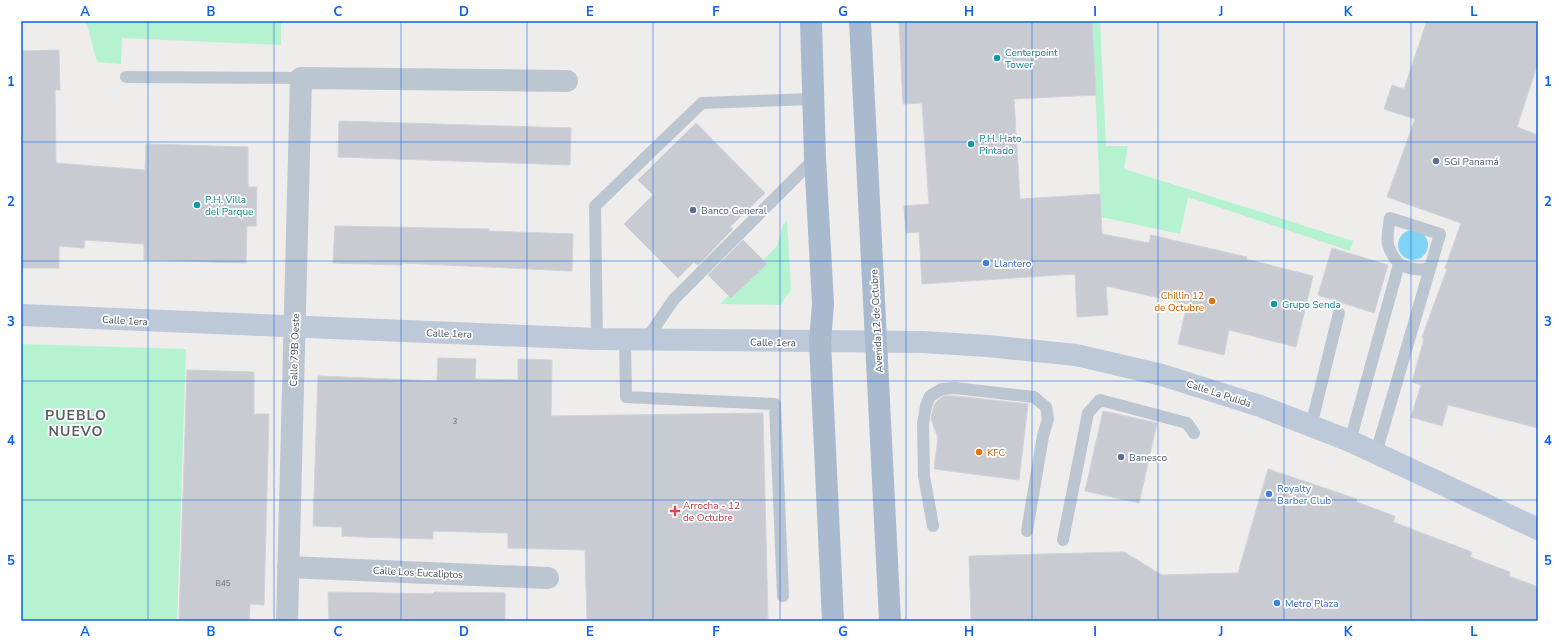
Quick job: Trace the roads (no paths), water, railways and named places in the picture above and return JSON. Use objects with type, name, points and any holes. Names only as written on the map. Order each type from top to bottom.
[{"type":"main road","points":[[811,21],[815,158],[823,304],[820,342],[833,621]]},
{"type":"main road","name":"Avenida 12 de Octubre","points":[[860,21],[890,621]]},
{"type":"main road","name":"Calle 1era","points":[[21,315],[597,339],[877,343]]},
{"type":"main road","name":"Calle La Pulida","points":[[877,343],[922,342],[988,346],[1076,355],[1162,375],[1260,406],[1350,441],[1538,528]]},
{"type":"street","points":[[301,78],[567,81]]},
{"type":"street","name":"Calle 79B Oeste","points":[[287,621],[301,78]]},
{"type":"street","name":"Calle Los Eucaliptos","points":[[288,567],[548,578]]},
{"type":"lane","points":[[126,77],[301,78]]},
{"type":"lane","points":[[597,339],[595,206],[702,103],[813,99]]},
{"type":"lane","points":[[783,596],[775,404],[626,397],[635,340],[815,158]]},
{"type":"lane","points":[[1376,453],[1440,234],[1390,218],[1386,238],[1390,253],[1399,264],[1422,270],[1429,268]]},
{"type":"lane","points":[[1350,441],[1399,264]]},
{"type":"lane","points":[[1311,426],[1339,313]]},
{"type":"lane","points":[[933,526],[924,476],[923,424],[926,406],[930,396],[942,389],[955,388],[1034,397],[1046,407],[1048,419],[1043,436],[1027,531]]},
{"type":"lane","points":[[1063,540],[1088,413],[1100,400],[1187,423],[1194,433]]},
{"type":"water","points":[[1413,230],[1423,235],[1428,245],[1423,255],[1413,260],[1403,255],[1398,245],[1403,235]]},
{"type":"place","name":"Centerpoint Tower","points":[[997,58]]},
{"type":"place","name":"P.H. Hato Pintado","points":[[971,144]]},
{"type":"place","name":"SGI Panamá","points":[[1436,161]]},
{"type":"place","name":"P.H. Villa del Parque","points":[[197,205]]},
{"type":"place","name":"Banco General","points":[[693,210]]},
{"type":"place","name":"Llantero","points":[[986,263]]},
{"type":"place","name":"Chillin 12 de Octubre","points":[[1212,301]]},
{"type":"place","name":"Grupo Senda","points":[[1274,304]]},
{"type":"place","name":"KFC","points":[[979,452]]},
{"type":"place","name":"Banesco","points":[[1121,457]]},
{"type":"place","name":"Royalty Barber Club","points":[[1269,494]]},
{"type":"place","name":"Arrocha - 12 de Octubre","points":[[675,511]]},
{"type":"place","name":"Metro Plaza","points":[[1277,603]]},
{"type":"district","name":"PUEBLO NUEVO","points":[[76,424]]}]
